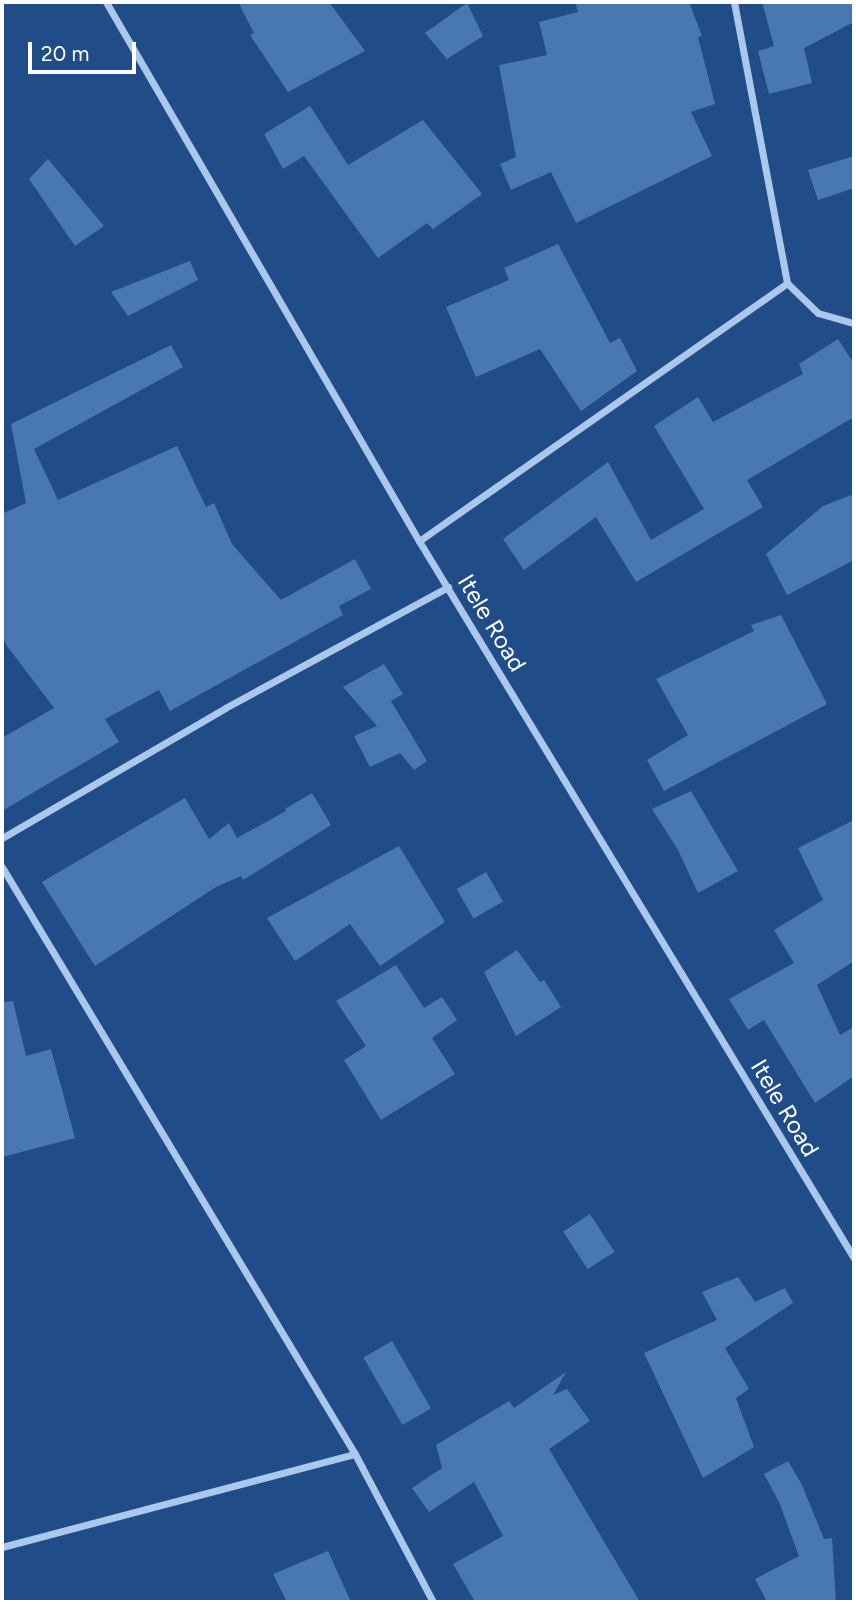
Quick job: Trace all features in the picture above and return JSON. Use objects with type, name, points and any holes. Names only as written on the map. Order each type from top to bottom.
[{"type":"street","name":"Itele Road","points":[[106,2],[419,541],[854,1258]]},
{"type":"street","points":[[734,2],[787,283],[818,313],[854,323]]},
{"type":"street","points":[[419,541],[787,283]]},
{"type":"street","points":[[2,838],[225,708],[448,587]]},
{"type":"street","points":[[2,867],[355,1454],[433,1602]]},
{"type":"street","points":[[2,1547],[355,1454]]},
{"type":"building","points":[[238,2],[329,2],[365,51],[288,92],[250,35],[254,33]]},
{"type":"building","points":[[575,2],[689,2],[702,36],[698,37],[715,104],[691,112],[712,156],[576,223],[551,172],[511,190],[500,164],[516,157],[499,65],[547,55],[539,22],[578,12]]},
{"type":"building","points":[[762,2],[854,2],[854,22],[804,48],[812,83],[769,94],[758,51],[774,46]]},
{"type":"building","points":[[467,3],[483,36],[447,59],[425,33]]},
{"type":"building","points":[[310,106],[348,165],[423,120],[482,194],[433,229],[427,223],[378,258],[304,156],[283,169],[264,134]]},
{"type":"building","points":[[854,156],[854,188],[818,200],[808,170]]},
{"type":"building","points":[[48,159],[104,226],[75,246],[29,179]]},
{"type":"building","points":[[558,244],[610,343],[620,338],[637,371],[581,411],[540,349],[476,377],[446,307],[509,280],[504,268]]},
{"type":"building","points":[[190,261],[198,280],[128,316],[111,292]]},
{"type":"building","points":[[838,339],[854,364],[854,417],[747,480],[763,507],[636,582],[596,517],[524,570],[503,539],[608,462],[651,540],[704,509],[654,426],[698,397],[713,422],[803,374],[799,364]]},
{"type":"building","points":[[171,345],[183,367],[34,449],[58,500],[177,446],[206,507],[214,503],[232,544],[281,600],[355,559],[371,589],[339,606],[343,615],[170,711],[159,690],[105,719],[119,742],[2,811],[2,738],[54,708],[7,646],[2,634],[2,514],[26,503],[11,424]]},
{"type":"building","points":[[854,494],[854,560],[787,595],[766,554],[823,506]]},
{"type":"building","points":[[781,615],[827,704],[664,791],[647,760],[688,735],[656,679],[754,631],[751,625]]},
{"type":"building","points":[[384,664],[403,694],[391,701],[427,761],[414,770],[400,753],[370,767],[354,736],[377,726],[343,687]]},
{"type":"building","points":[[691,791],[738,871],[698,893],[678,850],[652,809]]},
{"type":"building","points":[[312,793],[331,825],[243,880],[241,876],[216,887],[95,966],[42,882],[185,798],[209,839],[229,823],[237,838]]},
{"type":"building","points":[[854,820],[854,961],[817,985],[840,1035],[854,1027],[854,1076],[815,1103],[764,1020],[748,1030],[729,999],[794,963],[774,930],[823,900],[798,848]]},
{"type":"building","points":[[399,846],[445,922],[380,966],[350,924],[295,961],[267,918]]},
{"type":"building","points":[[486,872],[503,901],[474,918],[457,889]]},
{"type":"building","points":[[517,950],[540,982],[544,980],[561,1007],[516,1036],[484,972]]},
{"type":"building","points":[[396,965],[424,1008],[442,997],[457,1020],[432,1038],[455,1074],[381,1120],[344,1060],[366,1046],[336,1001]]},
{"type":"building","points":[[13,1001],[26,1056],[51,1049],[75,1138],[2,1157],[2,1002]]},
{"type":"building","points":[[590,1214],[615,1252],[588,1269],[563,1231]]},
{"type":"building","points":[[738,1277],[755,1302],[785,1288],[793,1303],[725,1348],[749,1389],[736,1398],[754,1447],[703,1478],[644,1353],[717,1320],[702,1292]]},
{"type":"building","points":[[392,1341],[431,1409],[402,1425],[363,1358]]},
{"type":"building","points":[[566,1372],[553,1395],[567,1389],[590,1421],[549,1449],[640,1602],[475,1602],[453,1564],[503,1536],[474,1482],[429,1512],[412,1488],[442,1468],[436,1445],[509,1401],[514,1408]]},
{"type":"building","points":[[788,1461],[802,1485],[824,1539],[832,1538],[836,1602],[767,1602],[755,1579],[799,1556],[779,1502],[764,1474]]},
{"type":"building","points":[[328,1551],[351,1602],[287,1602],[273,1574]]}]
